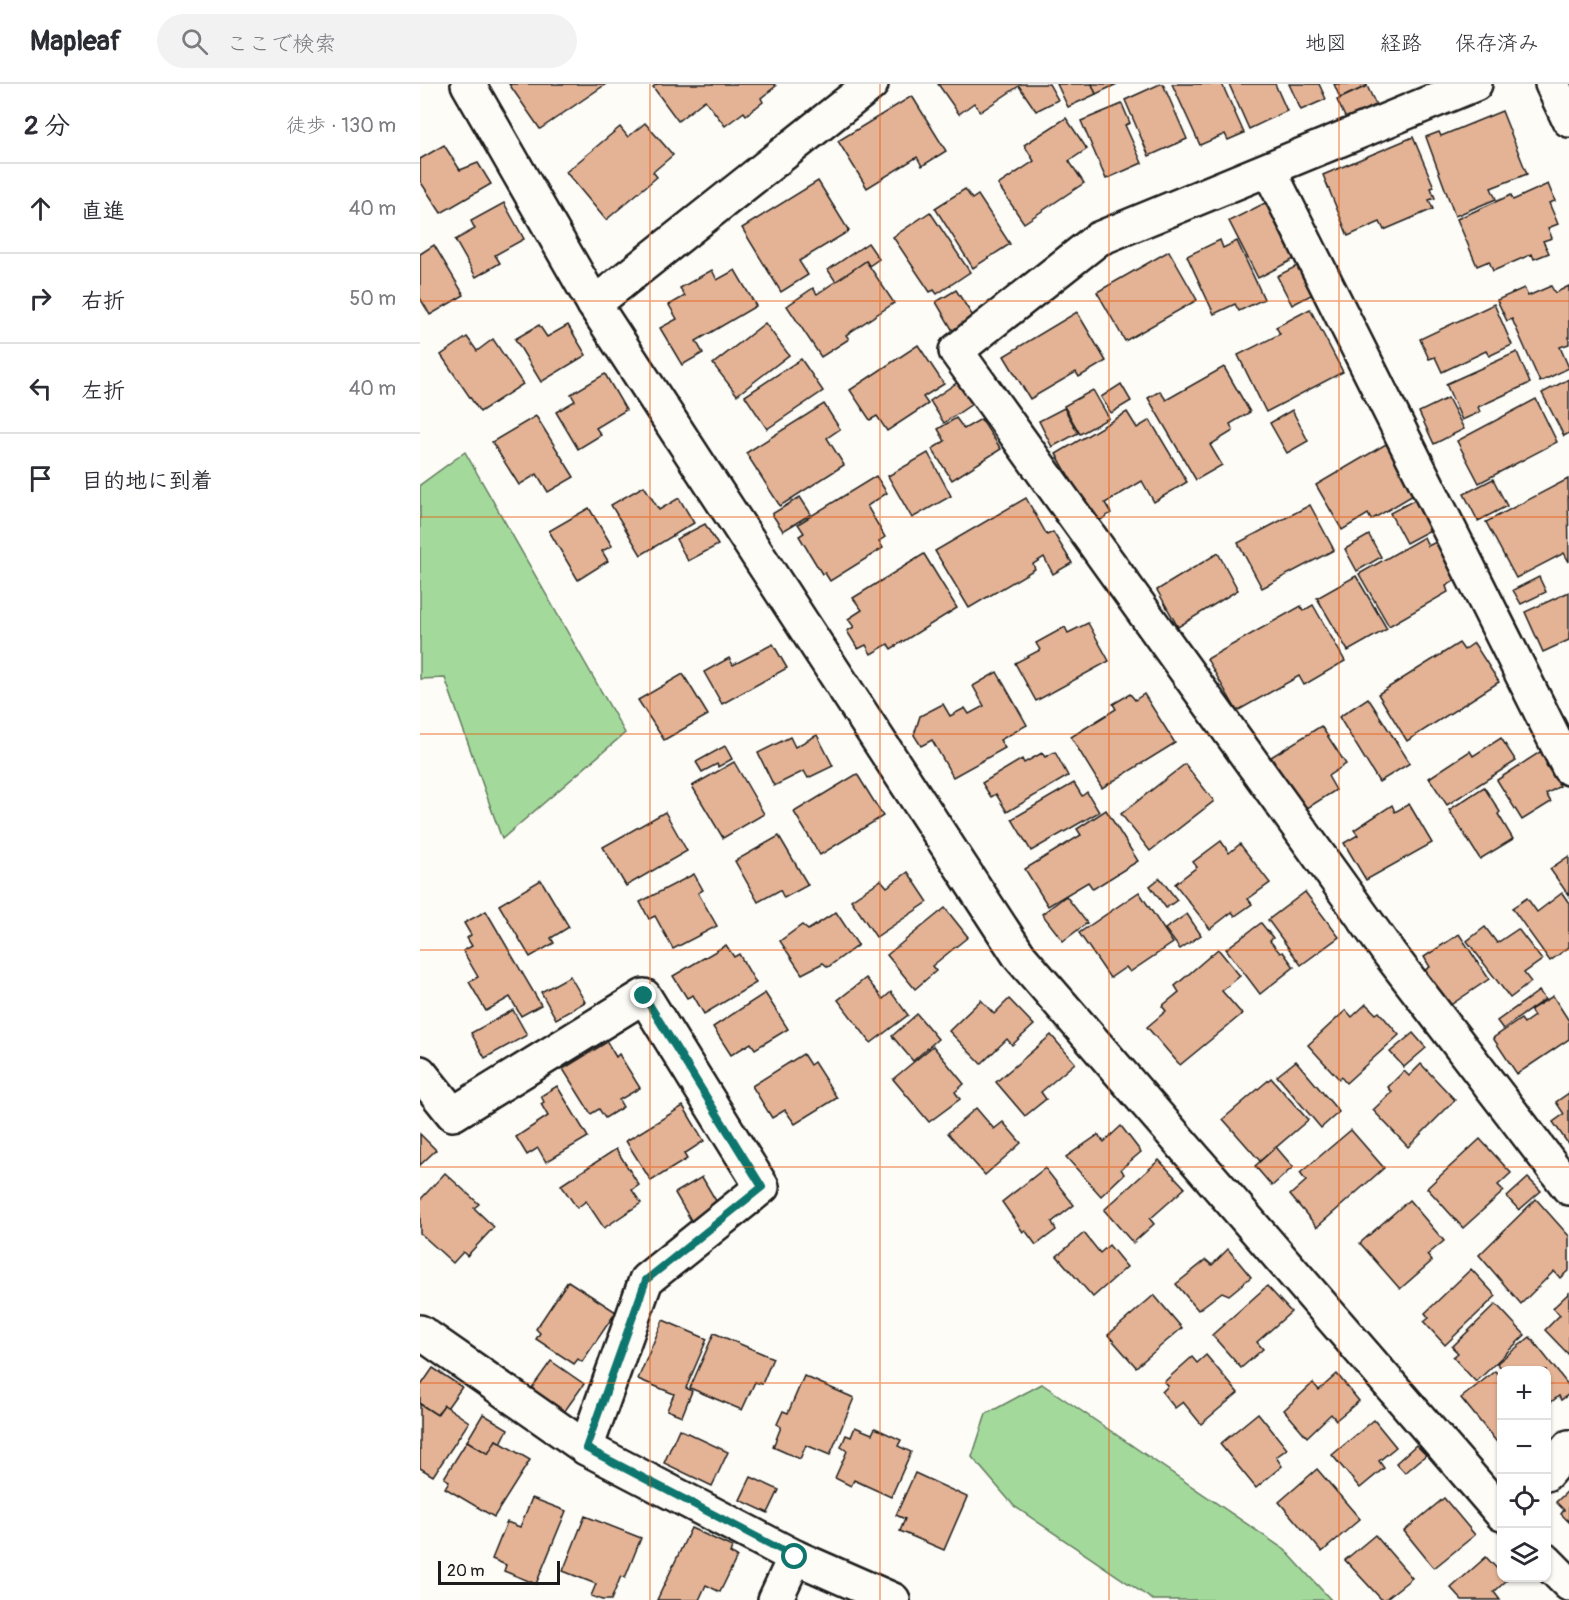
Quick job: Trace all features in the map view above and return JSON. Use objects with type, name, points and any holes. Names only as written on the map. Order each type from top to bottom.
[{"type":"street","points":[[468,84],[594,304],[1020,957],[1497,1508]]},
{"type":"street","points":[[594,304],[871,84]]},
{"type":"street","points":[[1475,84],[1098,239],[956,351],[1389,953],[1569,1188]]},
{"type":"street","points":[[1552,84],[1569,120]]},
{"type":"street","points":[[1269,170],[1569,768]]},
{"type":"street","points":[[420,1073],[453,1114],[644,996],[762,1187],[646,1280],[586,1448]]},
{"type":"street","points":[[420,1332],[586,1448],[795,1557],[893,1600]]},
{"type":"street","points":[[1551,1468],[1569,1447]]},
{"type":"street","points":[[775,1600],[795,1557]]},
{"type":"street","points":[[1551,1566],[1569,1584]]},
{"type":"green space","points":[[465,452],[625,733],[502,839],[445,678],[420,679],[420,485]]},
{"type":"green space","points":[[1042,1384],[1285,1550],[1331,1600],[1153,1600],[1014,1506],[972,1457],[986,1414]]},
{"type":"building","points":[[509,84],[606,84],[540,129]]},
{"type":"building","points":[[657,84],[774,84],[776,86],[761,98],[763,102],[746,115],[744,112],[725,126],[705,100],[678,121],[653,87]]},
{"type":"building","points":[[938,84],[1049,84],[1058,100],[1036,111],[1019,86],[980,112],[974,103],[959,114]]},
{"type":"building","points":[[1057,84],[1092,84],[1096,94],[1068,107]]},
{"type":"building","points":[[1092,84],[1117,84],[1096,94]]},
{"type":"building","points":[[1163,84],[1187,139],[1149,156],[1125,100]]},
{"type":"building","points":[[1172,84],[1222,84],[1244,133],[1228,140],[1225,134],[1200,145]]},
{"type":"building","points":[[1229,84],[1275,84],[1287,111],[1249,129]]},
{"type":"building","points":[[1289,84],[1319,84],[1326,99],[1301,110]]},
{"type":"building","points":[[1334,84],[1366,84],[1367,86],[1340,98]]},
{"type":"building","points":[[1367,86],[1377,107],[1347,121],[1337,100]]},
{"type":"building","points":[[912,96],[946,151],[922,166],[917,157],[867,188],[838,141]]},
{"type":"building","points":[[1122,104],[1130,123],[1125,125],[1142,163],[1106,179],[1081,121]]},
{"type":"building","points":[[1502,111],[1527,174],[1491,188],[1496,199],[1455,216],[1426,137],[1439,132],[1441,136]]},
{"type":"building","points":[[1066,118],[1087,149],[1069,161],[1084,183],[1024,223],[998,185],[1034,161],[1024,145]]},
{"type":"building","points":[[645,123],[673,155],[653,172],[657,177],[606,220],[566,172],[620,127],[628,137]]},
{"type":"building","points":[[1413,137],[1434,187],[1431,188],[1435,198],[1429,200],[1433,209],[1384,230],[1380,222],[1348,236],[1323,175]]},
{"type":"building","points":[[444,145],[460,170],[478,163],[491,184],[441,213],[420,181],[420,159]]},
{"type":"building","points":[[818,181],[849,231],[799,261],[808,275],[781,292],[742,228]]},
{"type":"building","points":[[1548,184],[1555,201],[1549,203],[1558,224],[1548,228],[1552,238],[1543,241],[1549,253],[1534,259],[1532,254],[1493,271],[1489,261],[1477,266],[1457,219],[1511,195],[1513,200]]},
{"type":"building","points":[[965,189],[972,199],[978,195],[1010,244],[973,268],[935,208]]},
{"type":"building","points":[[1267,202],[1296,258],[1258,278],[1229,221]]},
{"type":"building","points":[[504,203],[524,239],[495,255],[500,263],[476,277],[455,240],[475,229],[471,221]]},
{"type":"building","points":[[930,212],[970,272],[937,294],[934,290],[930,292],[893,237]]},
{"type":"building","points":[[1220,240],[1223,248],[1237,241],[1264,299],[1239,311],[1235,304],[1214,314],[1187,256]]},
{"type":"building","points":[[868,243],[879,259],[869,266],[866,261],[836,282],[828,270]]},
{"type":"building","points":[[434,245],[464,295],[430,315],[420,298],[420,254]]},
{"type":"building","points":[[1169,251],[1197,300],[1125,341],[1097,292]]},
{"type":"building","points":[[866,261],[894,303],[846,335],[849,339],[821,357],[787,306],[813,288],[817,294]]},
{"type":"building","points":[[1301,264],[1315,293],[1292,305],[1277,276]]},
{"type":"building","points":[[712,270],[717,280],[735,270],[756,306],[696,341],[703,353],[682,365],[660,328],[677,319],[669,305],[685,296],[680,288]]},
{"type":"building","points":[[1551,286],[1555,293],[1569,286],[1569,344],[1560,347],[1569,368],[1540,382],[1512,319],[1507,321],[1497,300],[1524,288],[1528,296]]},
{"type":"building","points":[[956,290],[974,318],[953,331],[936,302]]},
{"type":"building","points":[[1494,304],[1512,345],[1489,356],[1486,351],[1442,372],[1435,357],[1429,359],[1420,339]]},
{"type":"building","points":[[1310,309],[1343,372],[1266,412],[1238,355],[1280,334],[1276,327]]},
{"type":"building","points":[[1077,312],[1106,361],[1079,377],[1076,372],[1030,399],[1004,356]]},
{"type":"building","points":[[765,323],[789,355],[737,395],[713,364]]},
{"type":"building","points":[[539,325],[547,337],[568,325],[586,355],[541,382],[515,339]]},
{"type":"building","points":[[467,337],[477,351],[493,339],[523,384],[480,412],[441,355]]},
{"type":"building","points":[[918,345],[944,384],[923,397],[928,404],[887,431],[877,416],[870,420],[850,390]]},
{"type":"building","points":[[1517,352],[1530,383],[1478,407],[1480,412],[1462,420],[1446,384]]},
{"type":"building","points":[[801,359],[823,391],[767,429],[745,396]]},
{"type":"building","points":[[1224,367],[1250,412],[1230,424],[1233,431],[1210,445],[1222,465],[1196,480],[1148,398],[1160,391],[1166,400]]},
{"type":"building","points":[[605,374],[626,410],[596,428],[601,435],[578,449],[556,412],[575,401],[571,394]]},
{"type":"building","points":[[1569,379],[1569,433],[1564,436],[1542,393]]},
{"type":"building","points":[[958,382],[972,404],[944,423],[930,401]]},
{"type":"building","points":[[1121,384],[1131,401],[1111,413],[1101,397]]},
{"type":"building","points":[[1093,390],[1109,418],[1080,434],[1064,406]]},
{"type":"building","points":[[1448,398],[1464,429],[1434,444],[1419,412]]},
{"type":"building","points":[[1536,399],[1557,442],[1479,483],[1457,441]]},
{"type":"building","points":[[824,404],[840,429],[827,438],[844,465],[780,506],[746,453]]},
{"type":"building","points":[[1064,408],[1078,433],[1052,447],[1039,421]]},
{"type":"building","points":[[1292,410],[1308,441],[1287,453],[1270,423]]},
{"type":"building","points":[[1127,412],[1137,428],[1150,420],[1187,482],[1154,502],[1142,481],[1105,503],[1111,513],[1096,523],[1056,454]]},
{"type":"building","points":[[536,416],[574,477],[548,492],[537,474],[519,485],[492,442]]},
{"type":"building","points":[[956,418],[964,429],[981,419],[1001,449],[952,480],[932,449],[945,441],[938,429]]},
{"type":"building","points":[[1386,444],[1415,494],[1371,520],[1368,514],[1342,530],[1316,485]]},
{"type":"building","points":[[928,453],[951,496],[912,518],[888,476]]},
{"type":"building","points":[[876,476],[887,493],[867,506],[885,537],[879,541],[883,548],[830,581],[825,573],[822,574],[799,536],[804,533],[798,524]]},
{"type":"building","points":[[1493,479],[1507,506],[1478,521],[1464,494]]},
{"type":"building","points":[[1568,479],[1569,562],[1564,553],[1516,578],[1486,522]]},
{"type":"building","points":[[644,486],[659,510],[679,498],[694,523],[641,555],[611,505]]},
{"type":"building","points":[[800,497],[811,514],[783,531],[772,514]]},
{"type":"building","points":[[1420,497],[1436,527],[1406,543],[1390,513]]},
{"type":"building","points":[[1026,498],[1047,535],[1053,532],[1072,563],[1053,574],[1044,557],[1033,564],[1035,569],[969,608],[935,551]]},
{"type":"building","points":[[1310,505],[1334,550],[1262,588],[1238,543]]},
{"type":"building","points":[[589,508],[612,546],[602,551],[608,561],[578,580],[549,531]]},
{"type":"building","points":[[705,524],[718,545],[688,561],[676,539]]},
{"type":"building","points":[[1369,535],[1381,557],[1357,571],[1345,549]]},
{"type":"building","points":[[1424,537],[1428,546],[1438,541],[1459,578],[1446,586],[1448,592],[1389,626],[1359,574]]},
{"type":"building","points":[[1218,553],[1238,590],[1178,627],[1157,590]]},
{"type":"building","points":[[924,554],[957,608],[891,649],[888,644],[871,654],[866,645],[858,649],[847,631],[854,627],[848,619],[862,610],[853,598]]},
{"type":"building","points":[[1356,576],[1387,629],[1348,651],[1317,598]]},
{"type":"building","points":[[1539,577],[1546,592],[1521,604],[1513,590]]},
{"type":"building","points":[[1569,592],[1569,640],[1543,652],[1525,612]]},
{"type":"building","points":[[1313,605],[1345,661],[1304,685],[1299,676],[1237,711],[1207,659],[1301,606],[1303,611]]},
{"type":"building","points":[[1088,623],[1109,661],[1036,701],[1015,663],[1040,650],[1036,643],[1065,627],[1068,633]]},
{"type":"building","points":[[1459,643],[1464,650],[1474,643],[1499,682],[1407,741],[1378,694]]},
{"type":"building","points":[[773,644],[787,668],[722,704],[704,672],[729,658],[733,665]]},
{"type":"building","points":[[997,672],[1027,725],[1000,740],[1005,748],[953,777],[932,740],[921,746],[914,735],[920,716],[943,704],[950,716],[965,708],[969,714],[984,706],[973,686]]},
{"type":"building","points":[[683,674],[708,715],[664,740],[638,700]]},
{"type":"building","points":[[1130,694],[1135,700],[1144,694],[1175,743],[1102,788],[1071,737],[1116,709],[1113,704]]},
{"type":"building","points":[[1368,698],[1410,763],[1379,782],[1339,717]]},
{"type":"building","points":[[1321,726],[1346,764],[1328,776],[1336,790],[1301,812],[1283,788],[1288,784],[1271,757]]},
{"type":"building","points":[[817,735],[833,766],[808,778],[804,771],[774,786],[758,753],[790,737],[795,747]]},
{"type":"building","points":[[1501,738],[1516,761],[1447,805],[1429,778],[1470,751],[1473,756]]},
{"type":"building","points":[[725,746],[732,759],[702,772],[696,762]]},
{"type":"building","points":[[1543,750],[1550,762],[1546,765],[1560,786],[1546,794],[1551,802],[1522,820],[1497,780]]},
{"type":"building","points":[[1055,752],[1068,776],[1007,812],[996,794],[991,797],[982,783],[1022,759],[1024,763],[1042,753],[1045,757]]},
{"type":"building","points":[[734,762],[764,814],[723,838],[692,786]]},
{"type":"building","points":[[1185,764],[1214,801],[1150,851],[1121,814]]},
{"type":"building","points":[[857,774],[883,816],[820,855],[794,812]]},
{"type":"building","points":[[1074,783],[1082,796],[1087,792],[1099,812],[1031,851],[1012,819]]},
{"type":"building","points":[[1484,787],[1513,839],[1480,859],[1449,810]]},
{"type":"building","points":[[1409,804],[1432,843],[1366,880],[1344,843],[1358,835],[1354,830],[1392,805],[1395,812]]},
{"type":"building","points":[[1106,810],[1138,861],[1093,889],[1088,882],[1048,906],[1025,869],[1081,835],[1077,829]]},
{"type":"building","points":[[665,812],[687,851],[626,886],[603,847]]},
{"type":"building","points":[[779,836],[808,885],[784,898],[780,890],[758,902],[735,861]]},
{"type":"building","points":[[1221,841],[1229,853],[1240,844],[1270,883],[1248,899],[1252,904],[1235,916],[1232,912],[1210,929],[1175,884],[1197,867],[1193,862]]},
{"type":"building","points":[[1569,856],[1569,896],[1550,869]]},
{"type":"building","points":[[908,872],[928,902],[876,937],[851,900],[881,880],[887,887]]},
{"type":"building","points":[[694,874],[703,890],[698,893],[717,926],[673,949],[655,916],[649,919],[640,902]]},
{"type":"building","points":[[1160,878],[1177,900],[1166,908],[1150,886]]},
{"type":"building","points":[[541,880],[569,927],[551,938],[554,943],[530,957],[499,905]]},
{"type":"building","points":[[1139,892],[1173,943],[1130,972],[1126,967],[1110,978],[1079,933]]},
{"type":"building","points":[[1305,892],[1339,937],[1301,965],[1268,920]]},
{"type":"building","points":[[1562,893],[1569,903],[1569,947],[1550,961],[1512,908],[1527,898],[1537,912]]},
{"type":"building","points":[[1066,896],[1087,923],[1063,941],[1042,914]]},
{"type":"building","points":[[945,908],[968,937],[932,966],[936,971],[915,989],[887,955]]},
{"type":"building","points":[[486,911],[541,1005],[521,1016],[510,997],[486,1011],[469,982],[478,977],[463,951],[472,946],[467,938],[471,935],[464,923]]},
{"type":"building","points":[[836,912],[858,945],[828,967],[823,963],[802,974],[780,941],[802,925],[808,930]]},
{"type":"building","points":[[1187,914],[1201,935],[1180,949],[1165,929]]},
{"type":"building","points":[[1261,923],[1273,938],[1270,941],[1280,953],[1283,952],[1294,967],[1260,994],[1226,949]]},
{"type":"building","points":[[1485,927],[1497,943],[1518,929],[1542,960],[1524,973],[1531,982],[1510,998],[1467,941]]},
{"type":"building","points":[[1459,934],[1489,979],[1449,1006],[1425,970],[1430,967],[1424,957]]},
{"type":"building","points":[[726,945],[734,957],[739,954],[756,983],[704,1014],[693,995],[687,998],[673,976]]},
{"type":"building","points":[[1218,949],[1240,976],[1222,991],[1242,1014],[1180,1065],[1147,1027],[1166,1011],[1162,1006],[1179,992],[1175,986]]},
{"type":"building","points":[[570,976],[585,1002],[556,1019],[541,992]]},
{"type":"building","points":[[866,978],[883,999],[891,992],[908,1015],[871,1043],[838,1000]]},
{"type":"building","points":[[1539,991],[1545,999],[1503,1029],[1497,1021]]},
{"type":"building","points":[[765,993],[788,1029],[755,1049],[751,1043],[731,1055],[713,1027]]},
{"type":"building","points":[[1553,996],[1569,1021],[1569,1039],[1517,1074],[1493,1038],[1521,1019],[1524,1023],[1534,1016],[1530,1010]]},
{"type":"building","points":[[1009,999],[1034,1025],[1012,1045],[1007,1039],[981,1064],[949,1031],[981,1000],[994,1014]]},
{"type":"building","points":[[1366,1004],[1376,1014],[1379,1012],[1399,1035],[1346,1083],[1341,1077],[1339,1079],[1308,1045],[1346,1010],[1352,1017]]},
{"type":"building","points":[[513,1010],[527,1035],[485,1058],[471,1033]]},
{"type":"building","points":[[917,1014],[938,1039],[913,1061],[892,1036]]},
{"type":"building","points":[[1413,1033],[1426,1048],[1404,1067],[1390,1052]]},
{"type":"building","points":[[1051,1035],[1075,1063],[1041,1092],[1046,1099],[1025,1116],[996,1082]]},
{"type":"building","points":[[607,1042],[616,1057],[619,1054],[640,1088],[619,1100],[623,1107],[605,1118],[599,1109],[591,1114],[563,1069]]},
{"type":"building","points":[[933,1046],[964,1084],[955,1092],[960,1099],[929,1122],[893,1079]]},
{"type":"building","points":[[803,1054],[810,1065],[814,1062],[837,1098],[795,1124],[785,1110],[772,1118],[752,1086]]},
{"type":"building","points":[[1296,1061],[1339,1112],[1321,1128],[1277,1076]]},
{"type":"building","points":[[1421,1064],[1455,1100],[1408,1147],[1373,1110],[1392,1092],[1388,1087],[1404,1071],[1409,1076]]},
{"type":"building","points":[[1271,1078],[1308,1120],[1260,1161],[1223,1119]]},
{"type":"building","points":[[557,1086],[588,1137],[546,1162],[538,1148],[527,1155],[516,1137],[548,1116],[541,1104],[544,1102],[541,1096]]},
{"type":"building","points":[[1569,1093],[1569,1145],[1553,1122],[1564,1114],[1556,1102]]},
{"type":"building","points":[[683,1106],[704,1141],[684,1154],[687,1159],[651,1181],[626,1141]]},
{"type":"building","points":[[976,1108],[994,1129],[1003,1122],[1021,1143],[985,1175],[948,1133]]},
{"type":"building","points":[[1121,1126],[1141,1152],[1121,1169],[1124,1174],[1101,1196],[1066,1157],[1098,1135],[1104,1142]]},
{"type":"building","points":[[1351,1130],[1384,1168],[1317,1227],[1290,1195],[1306,1181],[1300,1173]]},
{"type":"building","points":[[420,1134],[436,1150],[420,1165]]},
{"type":"building","points":[[1480,1139],[1511,1173],[1498,1185],[1504,1191],[1463,1228],[1427,1188]]},
{"type":"building","points":[[1276,1147],[1293,1167],[1272,1186],[1255,1166]]},
{"type":"building","points":[[616,1149],[639,1185],[632,1190],[641,1203],[604,1228],[586,1201],[577,1208],[561,1185]]},
{"type":"building","points":[[1159,1160],[1185,1188],[1150,1219],[1154,1224],[1133,1243],[1104,1210]]},
{"type":"building","points":[[1045,1168],[1074,1205],[1052,1222],[1056,1230],[1036,1245],[1025,1230],[1023,1232],[1002,1202]]},
{"type":"building","points":[[445,1173],[479,1204],[474,1208],[494,1227],[467,1256],[463,1252],[453,1263],[420,1233],[420,1200]]},
{"type":"building","points":[[702,1177],[719,1206],[692,1222],[675,1193]]},
{"type":"building","points":[[1528,1178],[1541,1191],[1519,1210],[1507,1197]]},
{"type":"building","points":[[1536,1199],[1569,1236],[1569,1270],[1560,1278],[1554,1271],[1521,1304],[1479,1255]]},
{"type":"building","points":[[1409,1200],[1444,1241],[1427,1255],[1432,1261],[1400,1289],[1360,1243]]},
{"type":"building","points":[[1084,1233],[1100,1253],[1109,1245],[1127,1267],[1093,1297],[1057,1256]]},
{"type":"building","points":[[1228,1249],[1251,1277],[1229,1295],[1222,1292],[1198,1310],[1176,1284],[1206,1260],[1212,1265]]},
{"type":"building","points":[[1471,1269],[1496,1296],[1445,1345],[1424,1322],[1429,1318],[1425,1313]]},
{"type":"building","points":[[568,1281],[616,1312],[582,1362],[578,1359],[574,1364],[536,1339],[540,1333],[536,1329]]},
{"type":"building","points":[[1267,1286],[1291,1312],[1257,1342],[1263,1349],[1241,1368],[1212,1335]]},
{"type":"building","points":[[1569,1293],[1569,1355],[1545,1330],[1560,1315],[1553,1308]]},
{"type":"building","points":[[1154,1295],[1182,1328],[1136,1367],[1108,1335]]},
{"type":"building","points":[[1496,1304],[1525,1335],[1476,1382],[1453,1357],[1458,1353],[1452,1347]]},
{"type":"building","points":[[663,1320],[707,1339],[686,1388],[692,1391],[682,1416],[667,1410],[674,1394],[638,1379]]},
{"type":"building","points":[[714,1333],[773,1358],[762,1384],[755,1382],[742,1410],[690,1388]]},
{"type":"building","points":[[1530,1337],[1569,1386],[1569,1394],[1561,1400],[1559,1396],[1551,1402],[1551,1366],[1500,1366],[1497,1363]]},
{"type":"building","points":[[1206,1355],[1238,1393],[1201,1424],[1183,1402],[1175,1408],[1162,1392],[1168,1386],[1164,1382],[1192,1357],[1197,1363]]},
{"type":"building","points":[[551,1361],[584,1384],[564,1412],[531,1389]]},
{"type":"building","points":[[433,1368],[462,1387],[447,1408],[444,1405],[437,1415],[420,1404],[420,1387]]},
{"type":"building","points":[[1495,1371],[1497,1373],[1497,1442],[1461,1398]]},
{"type":"building","points":[[1337,1374],[1359,1401],[1336,1420],[1331,1414],[1307,1437],[1284,1410],[1313,1383],[1319,1390]]},
{"type":"building","points":[[804,1376],[854,1398],[830,1455],[806,1445],[800,1459],[773,1447],[781,1427],[777,1424],[783,1411],[788,1413]]},
{"type":"building","points":[[420,1404],[437,1415],[444,1405],[469,1422],[433,1476],[420,1468]]},
{"type":"building","points":[[1258,1413],[1287,1449],[1276,1457],[1282,1466],[1256,1488],[1220,1444]]},
{"type":"building","points":[[483,1414],[508,1429],[501,1443],[496,1440],[488,1454],[467,1441]]},
{"type":"building","points":[[1374,1420],[1396,1447],[1379,1461],[1384,1468],[1360,1488],[1332,1455]]},
{"type":"building","points":[[855,1427],[872,1434],[875,1428],[901,1440],[898,1446],[911,1452],[891,1497],[854,1480],[851,1486],[835,1478],[847,1451],[841,1447],[846,1435],[851,1437]]},
{"type":"building","points":[[679,1429],[728,1452],[712,1486],[664,1463]]},
{"type":"building","points":[[496,1440],[530,1460],[494,1517],[445,1488],[449,1481],[444,1478],[467,1441],[488,1454]]},
{"type":"building","points":[[1416,1445],[1426,1455],[1405,1473],[1396,1463]]},
{"type":"building","points":[[1317,1469],[1360,1519],[1322,1552],[1279,1502]]},
{"type":"building","points":[[915,1473],[967,1497],[944,1550],[900,1531],[905,1519],[896,1515]]},
{"type":"building","points":[[751,1477],[779,1490],[768,1513],[740,1500]]},
{"type":"building","points":[[1569,1490],[1569,1522],[1561,1514],[1564,1510],[1556,1502]]},
{"type":"building","points":[[532,1498],[566,1511],[536,1584],[504,1571],[506,1565],[492,1559],[507,1522],[520,1527]]},
{"type":"building","points":[[1444,1498],[1475,1535],[1434,1568],[1404,1531]]},
{"type":"building","points":[[585,1516],[641,1538],[625,1578],[621,1576],[611,1600],[591,1596],[596,1584],[563,1571]]},
{"type":"building","points":[[691,1528],[732,1547],[730,1553],[737,1557],[720,1592],[706,1585],[699,1600],[657,1600]]},
{"type":"building","points":[[1375,1535],[1412,1578],[1384,1600],[1345,1560]]},
{"type":"building","points":[[1486,1557],[1497,1569],[1497,1582],[1505,1582],[1494,1592],[1500,1600],[1462,1600],[1451,1588]]},
{"type":"route","points":[[644,996],[762,1187],[646,1280],[586,1448],[795,1557]]}]
